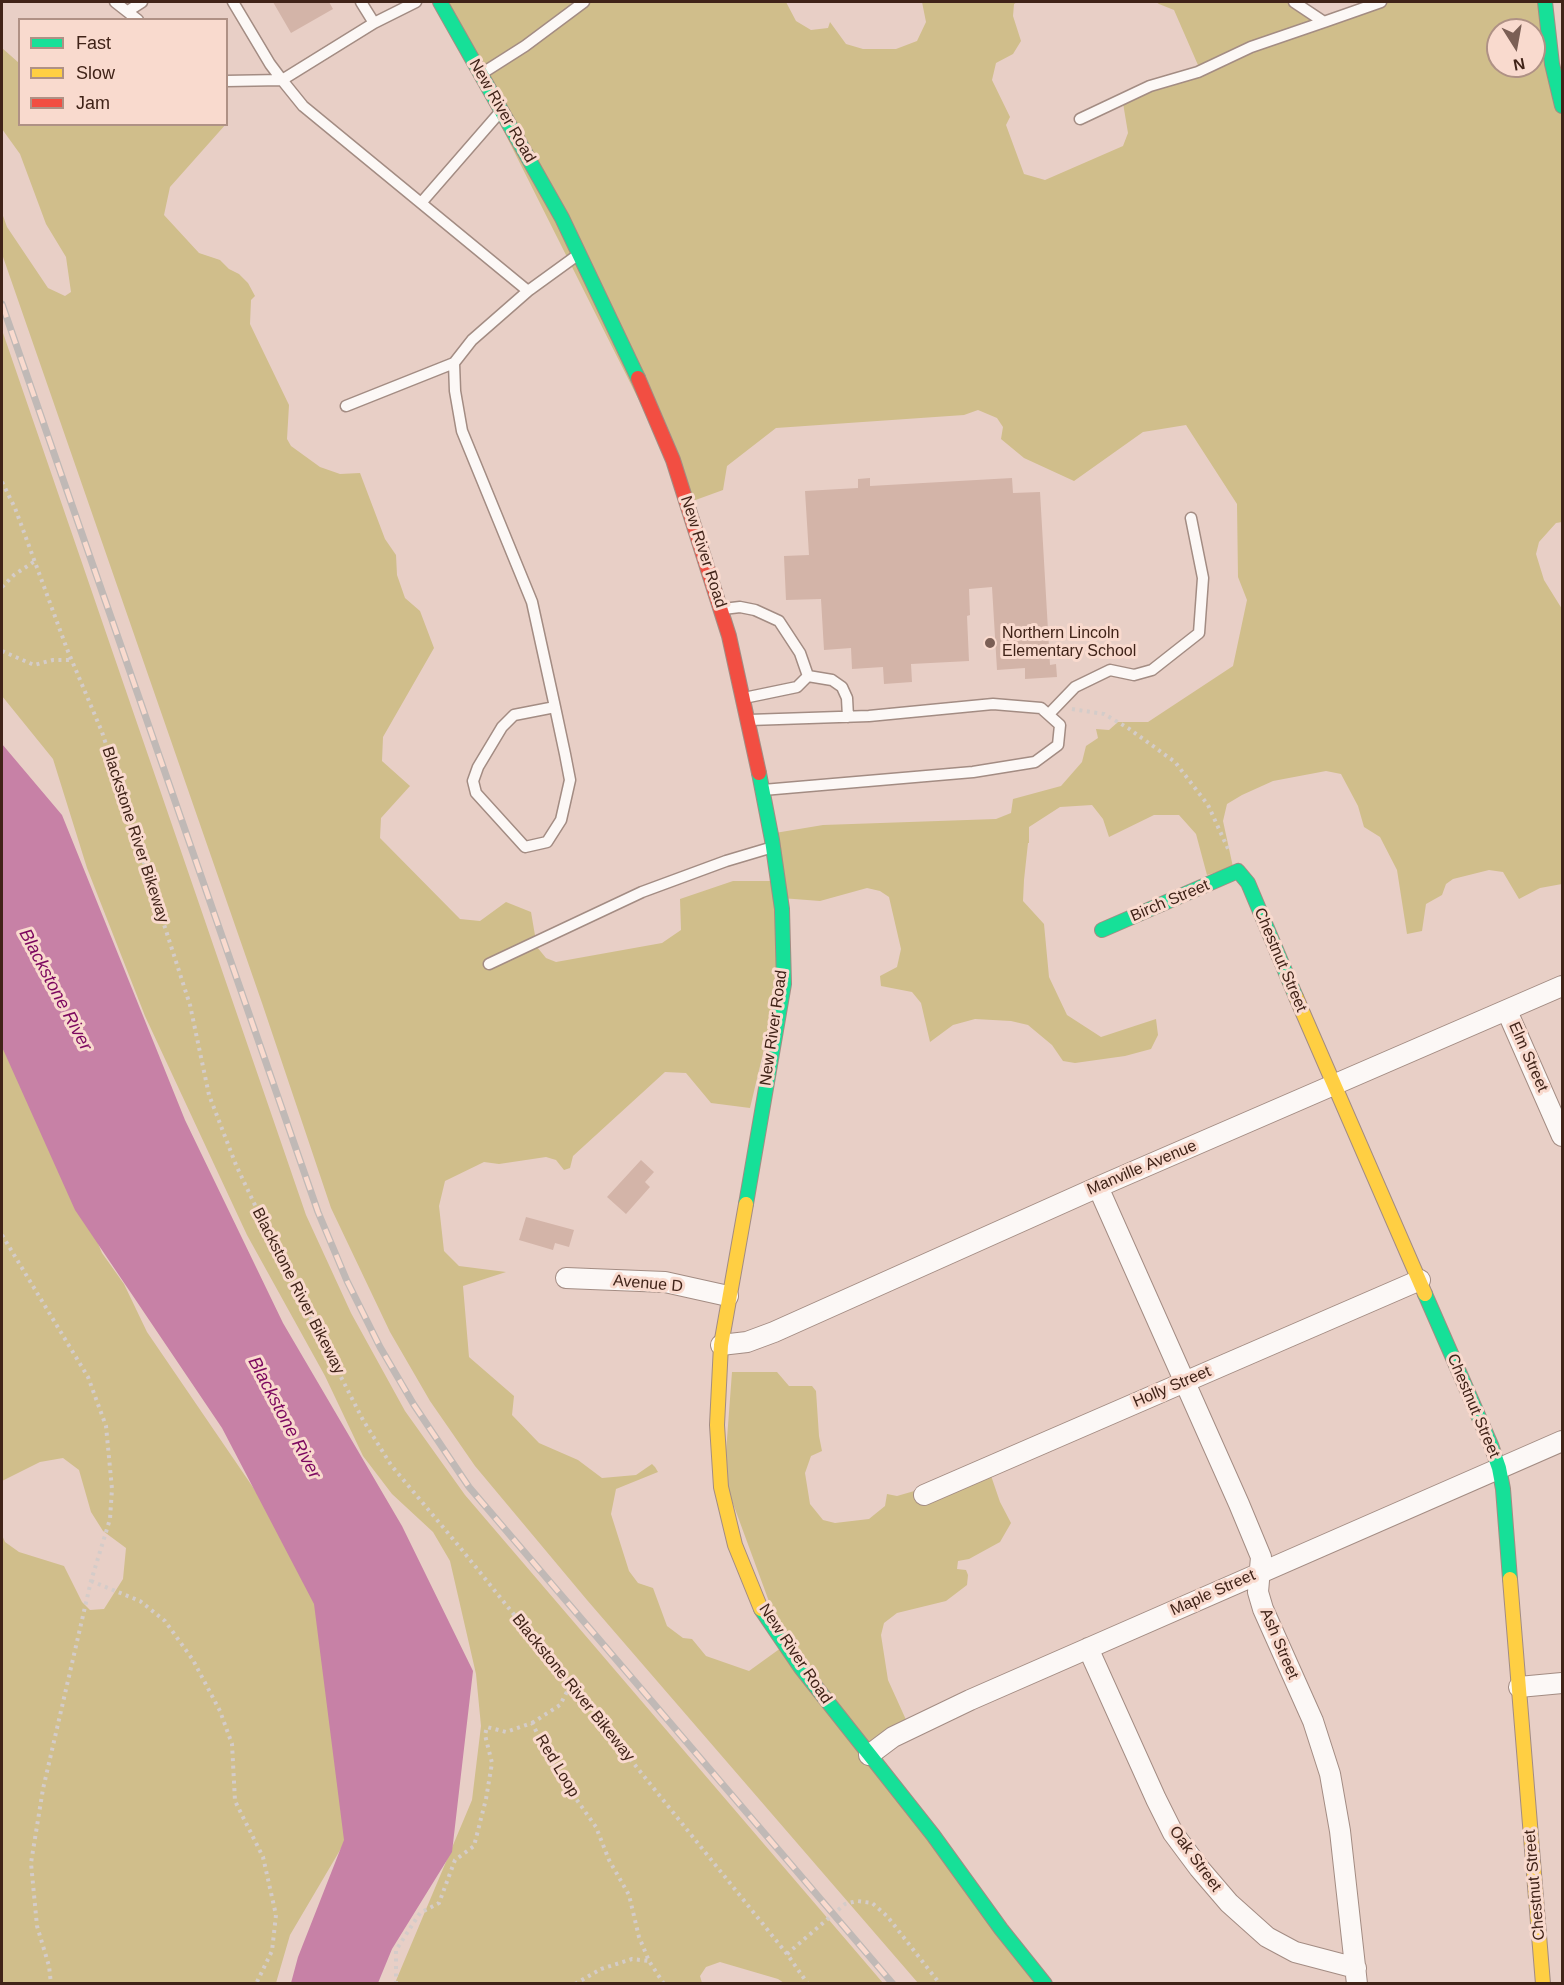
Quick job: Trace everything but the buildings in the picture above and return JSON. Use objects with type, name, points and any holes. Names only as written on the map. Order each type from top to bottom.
[{"type":"street","name":"New River Road","points":[[440,2],[562,218],[628,353],[673,460],[721,609],[763,790],[783,909],[784,984],[721,1345],[717,1425],[721,1487],[735,1545],[760,1607],[801,1668],[933,1835],[1001,1929],[1045,1983]]},
{"type":"street","points":[[1545,2],[1563,106]]},
{"type":"street","name":"Birch Street","points":[[1102,930],[1238,871]]},
{"type":"street","name":"Chestnut Street","points":[[1238,871],[1248,883],[1491,1445],[1498,1468],[1503,1489],[1543,1983]]},
{"type":"street","name":"Manville Avenue","points":[[721,1345],[747,1342],[774,1332],[1098,1187],[1563,986]]},
{"type":"street","name":"Elm Street","points":[[1507,1011],[1563,1136]]},
{"type":"street","name":"Ash Street","points":[[1098,1187],[1261,1557],[1258,1592],[1263,1609],[1313,1721],[1330,1774],[1340,1831],[1357,1976]]},
{"type":"street","name":"Avenue D","points":[[566,1278],[665,1282],[728,1296]]},
{"type":"street","name":"Holly Street","points":[[924,1495],[1420,1280]]},
{"type":"street","name":"Maple Street","points":[[869,1755],[893,1737],[970,1700],[1563,1441]]},
{"type":"street","name":"Oak Street","points":[[1088,1648],[1173,1833],[1199,1868],[1229,1903],[1267,1937],[1295,1952],[1357,1976]]},
{"type":"street","points":[[1518,1687],[1563,1683]]},
{"type":"lane","points":[[115,2],[136,18]]},
{"type":"lane","points":[[128,11],[142,2]]},
{"type":"lane","points":[[233,2],[270,64],[303,106],[528,291]]},
{"type":"lane","points":[[361,2],[374,23]]},
{"type":"lane","points":[[228,81],[282,80],[374,23],[416,2]]},
{"type":"lane","points":[[480,74],[525,46],[584,2]]},
{"type":"lane","points":[[1294,2],[1324,22]]},
{"type":"lane","points":[[1080,119],[1150,86],[1198,72],[1251,47],[1381,2]]},
{"type":"lane","points":[[421,203],[501,111]]},
{"type":"lane","points":[[346,405],[454,363],[472,340],[528,291],[579,254]]},
{"type":"lane","points":[[454,363],[455,391],[462,431],[532,603],[555,708],[570,780],[561,820],[547,842],[525,847],[477,793],[473,782],[478,767],[502,727],[514,715],[555,708]]},
{"type":"lane","points":[[1049,714],[1076,687],[1110,670],[1134,675],[1152,670],[1200,633],[1203,578],[1191,518]]},
{"type":"lane","points":[[721,609],[748,608],[767,614],[779,621],[800,653],[807,676]]},
{"type":"lane","points":[[743,698],[797,687],[807,676]]},
{"type":"lane","points":[[807,676],[832,680],[842,687],[847,698],[848,717]]},
{"type":"lane","points":[[748,720],[848,717],[993,704],[1041,708],[1060,725],[1058,745],[1035,762],[973,772],[763,790]]},
{"type":"lane","points":[[489,964],[642,892],[726,861],[773,847]]},
{"type":"path","name":"Blackstone River Bikeway","points":[[2,482],[15,508],[72,660],[102,732],[190,1005],[209,1095],[236,1166],[363,1420],[391,1465],[458,1545],[808,1983]]},
{"type":"path","points":[[2,587],[14,575],[35,561]]},
{"type":"path","points":[[2,651],[34,665],[53,660],[72,660]]},
{"type":"path","points":[[1049,714],[1069,709],[1104,714],[1128,728],[1175,762],[1208,805],[1238,871]]},
{"type":"path","points":[[2,1235],[88,1377],[106,1426],[112,1489],[110,1519],[91,1581],[43,1790],[31,1863],[37,1926],[49,1966],[51,1983]]},
{"type":"path","points":[[91,1581],[140,1601],[165,1621],[193,1660],[220,1711],[232,1744],[235,1801],[263,1857],[276,1915],[273,1951],[256,1983]]},
{"type":"path","points":[[532,1723],[560,1705],[570,1686]]},
{"type":"path","name":"Red Loop","points":[[396,1983],[396,1950],[420,1913],[439,1903],[455,1860],[474,1846],[492,1763],[485,1735],[487,1727],[506,1732],[532,1723],[555,1770],[596,1827],[609,1860],[629,1895],[639,1937],[649,1961],[664,1983]]},
{"type":"path","points":[[787,1954],[845,1904],[857,1901],[872,1903],[887,1916],[940,1983]]},
{"type":"path","points":[[576,1983],[600,1969],[632,1959],[649,1961]]},
{"type":"shaded area","points":[[439,2],[786,2],[796,21],[811,30],[828,28],[830,22],[846,44],[863,49],[896,49],[917,41],[926,22],[922,2],[1017,2],[1014,4],[1013,16],[1021,41],[1013,54],[996,63],[992,80],[1010,117],[1006,125],[1024,174],[1045,180],[1123,146],[1128,133],[1122,97],[1201,72],[1174,10],[1156,2],[1296,2],[1329,22],[1387,2],[1547,2],[1562,104],[1562,522],[1556,523],[1539,542],[1536,554],[1544,580],[1562,609],[1562,884],[1540,888],[1519,899],[1503,872],[1489,870],[1453,879],[1446,884],[1442,895],[1426,904],[1422,931],[1407,934],[1397,870],[1380,837],[1364,827],[1358,806],[1341,774],[1326,771],[1273,781],[1227,804],[1223,821],[1233,867],[1207,875],[1196,834],[1179,815],[1154,815],[1109,837],[1103,819],[1092,805],[1060,807],[1029,827],[1024,880],[1023,901],[1044,924],[1049,977],[1067,1015],[1101,1037],[1156,1019],[1158,1035],[1151,1049],[1125,1056],[1075,1063],[1063,1061],[1052,1045],[1028,1025],[1011,1021],[975,1019],[953,1025],[930,1042],[921,1003],[912,992],[881,986],[880,976],[897,967],[901,949],[889,897],[880,891],[867,888],[820,901],[781,898],[780,982],[750,1108],[711,1103],[686,1073],[665,1072],[573,1156],[570,1168],[564,1170],[556,1160],[546,1157],[499,1164],[484,1162],[445,1181],[439,1206],[444,1251],[459,1266],[506,1272],[463,1286],[469,1357],[514,1396],[512,1415],[539,1443],[578,1460],[602,1478],[636,1475],[652,1464],[655,1467],[658,1472],[616,1489],[611,1514],[629,1571],[638,1583],[653,1588],[667,1626],[683,1638],[692,1639],[706,1656],[749,1671],[785,1645],[724,1479],[732,1372],[777,1372],[789,1386],[812,1386],[816,1391],[822,1451],[811,1456],[805,1473],[810,1504],[823,1520],[835,1523],[869,1519],[885,1506],[887,1494],[897,1496],[935,1485],[986,1461],[1000,1502],[1011,1523],[1000,1542],[969,1559],[958,1561],[957,1569],[966,1570],[968,1575],[967,1585],[946,1601],[897,1613],[884,1623],[881,1635],[888,1680],[907,1722],[874,1747],[1047,1983],[918,1983],[587,1600],[475,1466],[430,1401],[390,1332],[331,1208],[2,254],[2,213],[7,227],[48,288],[65,296],[71,292],[66,257],[46,224],[20,154],[2,129],[2,48],[18,62],[18,126],[224,126],[170,187],[164,215],[199,253],[220,260],[248,283],[255,296],[251,300],[250,324],[289,405],[287,439],[291,446],[320,467],[340,474],[360,473],[385,539],[396,555],[397,575],[405,598],[420,611],[434,648],[383,737],[382,761],[410,786],[381,818],[380,838],[460,919],[480,921],[506,902],[531,912],[537,947],[546,958],[556,962],[662,943],[681,930],[680,899],[733,881],[777,881],[775,833],[823,825],[996,819],[1011,813],[1013,799],[1061,786],[1082,762],[1086,746],[1098,738],[1096,729],[1109,730],[1118,722],[1148,722],[1233,666],[1247,600],[1238,577],[1237,504],[1186,425],[1143,432],[1074,481],[1024,458],[1001,439],[1003,427],[997,418],[978,410],[964,415],[776,428],[727,466],[723,490],[690,502]]},
{"type":"shaded area","points":[[2,330],[306,1215],[351,1313],[405,1411],[465,1495],[883,1983],[784,1983],[778,1979],[720,1962],[706,1967],[700,1976],[702,1983],[395,1983],[472,1800],[481,1726],[476,1674],[450,1561],[433,1532],[392,1494],[363,1456],[325,1376],[247,1235],[145,1016],[87,868],[53,759],[2,696]]},
{"type":"shaded area","points":[[2,1030],[37,1098],[102,1253],[124,1284],[147,1332],[332,1603],[346,1840],[290,1935],[276,1983],[2,1983],[2,1535],[5,1542],[19,1552],[64,1566],[82,1602],[90,1610],[104,1609],[123,1579],[126,1548],[103,1531],[91,1512],[79,1470],[63,1458],[40,1462],[2,1481]]},
{"type":"water","name":"Blackstone River","points":[[2,744],[62,815],[185,1120],[283,1323],[402,1526],[473,1671],[452,1852],[392,1949],[378,1983],[291,1983],[298,1957],[344,1840],[314,1604],[222,1428],[75,1210],[2,1047]]},
{"type":"railway","points":[[2,304],[318,1212],[347,1281],[380,1347],[414,1405],[469,1487],[893,1984]]},
{"type":"traffic: fast","points":[[440,2],[562,218],[638,378]]},
{"type":"traffic: fast","points":[[1545,2],[1552,64],[1562,106]]},
{"type":"traffic: fast","points":[[746,1204],[784,984],[782,909],[759,773]]},
{"type":"traffic: fast","points":[[1102,930],[1238,871],[1248,883],[1296,997]]},
{"type":"traffic: fast","points":[[1425,1294],[1499,1468],[1503,1489],[1510,1579]]},
{"type":"traffic: fast","points":[[761,1609],[801,1668],[933,1835],[1001,1929],[1045,1984]]},
{"type":"traffic: slow","points":[[1296,997],[1425,1294]]},
{"type":"traffic: slow","points":[[746,1204],[721,1345],[717,1425],[721,1487],[735,1545],[761,1609]]},
{"type":"traffic: slow","points":[[1510,1579],[1543,1984]]},
{"type":"traffic: jam","points":[[638,378],[673,460],[729,636],[759,773]]},
{"type":"place","name":"Northern Lincoln Elementary School","points":[[990,643]]}]
